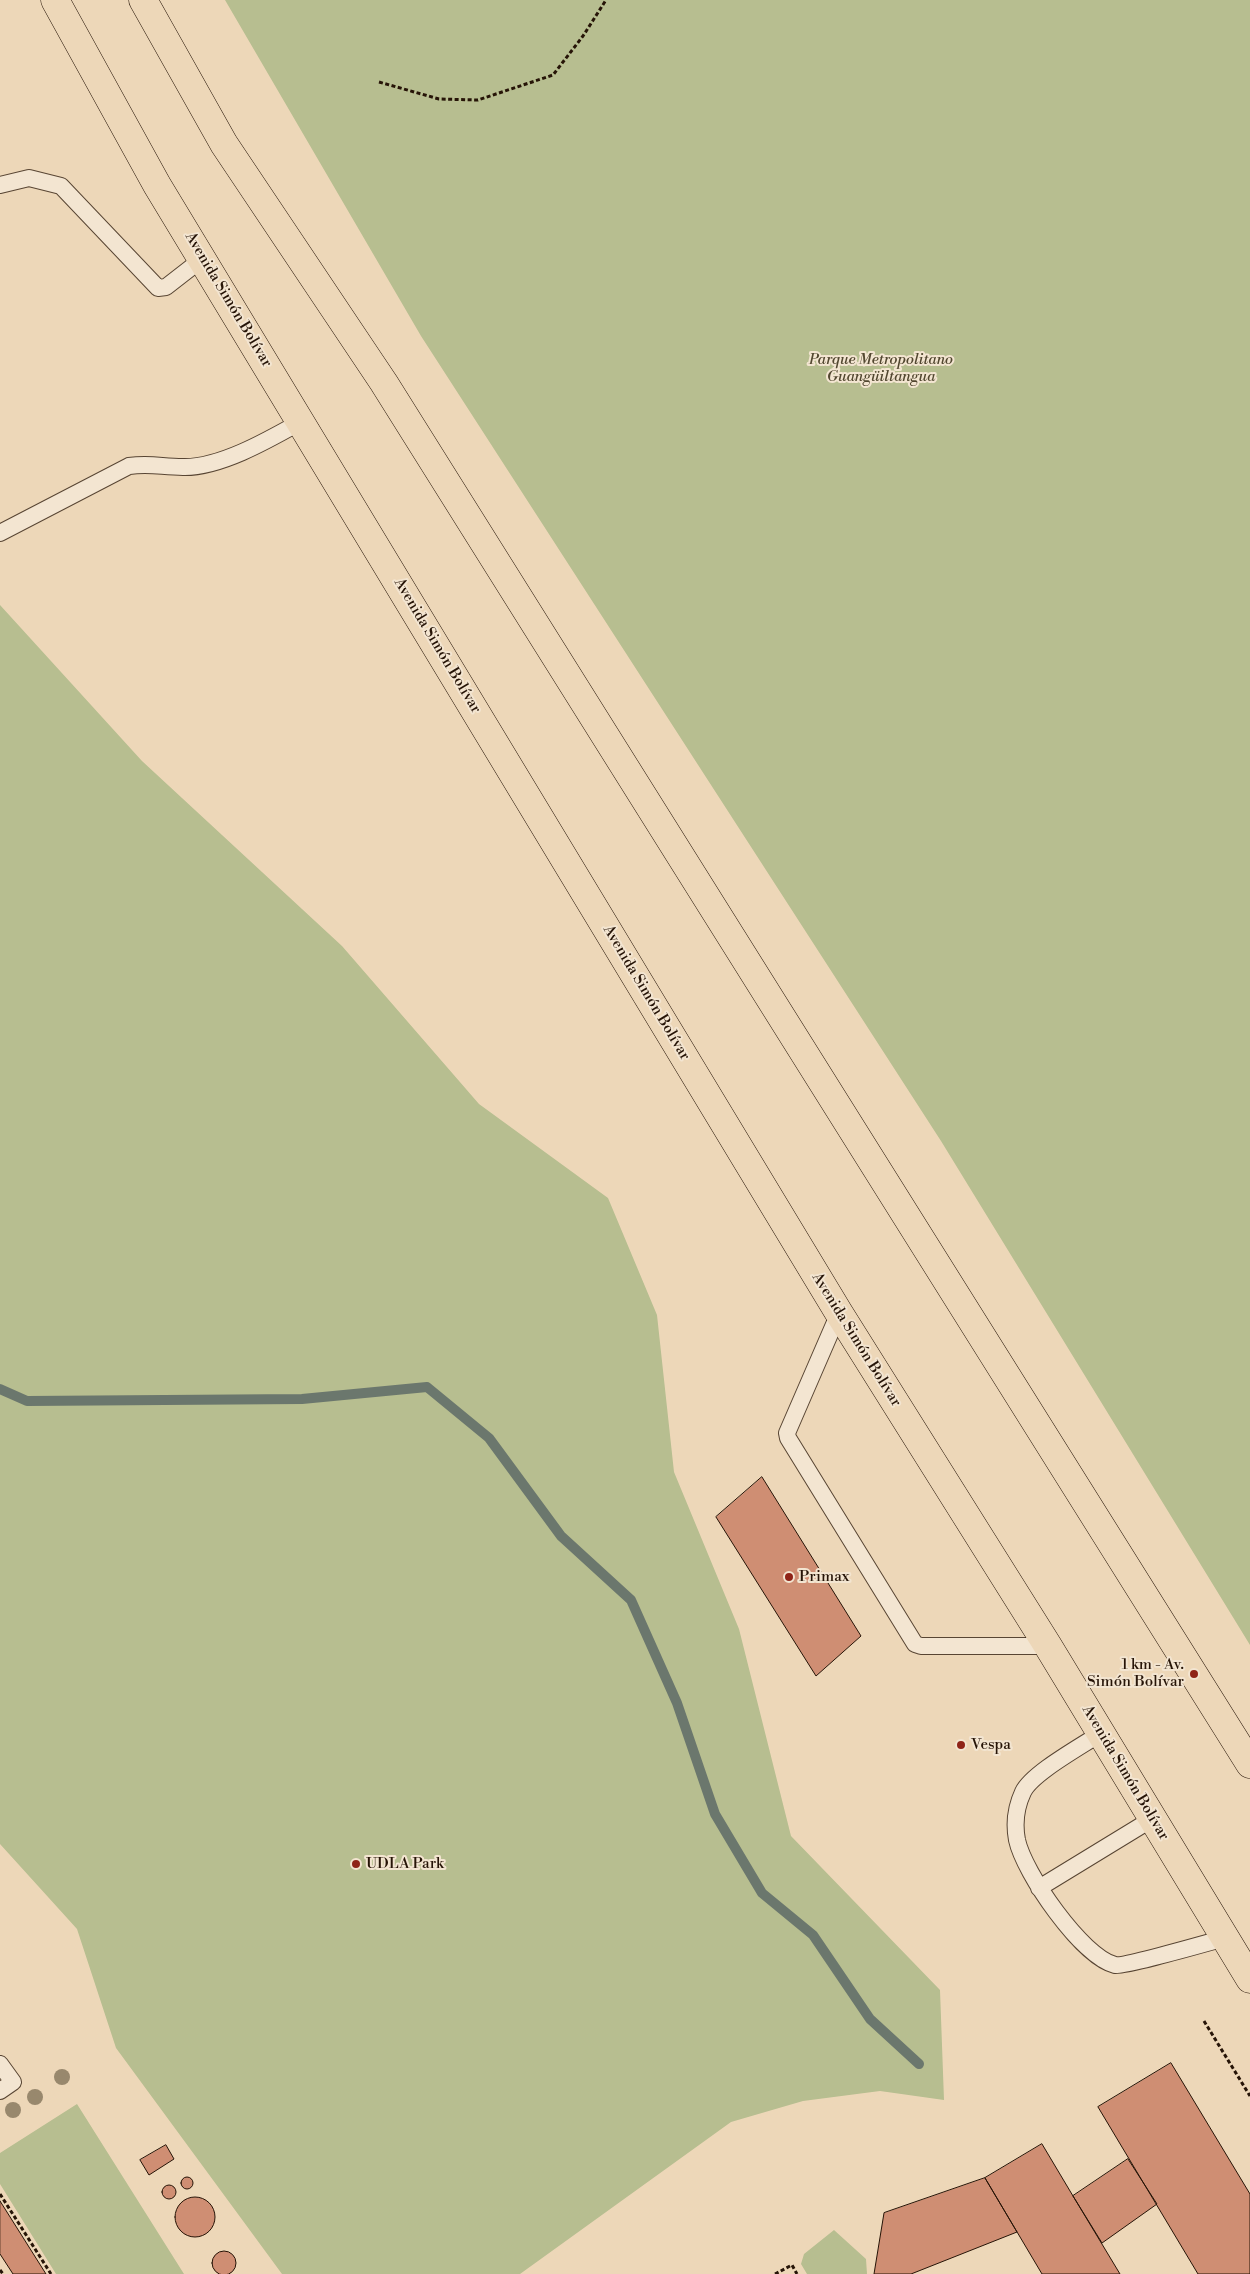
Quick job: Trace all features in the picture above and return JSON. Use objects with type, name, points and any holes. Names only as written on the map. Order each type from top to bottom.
[{"type":"highway","name":"Avenida Simón Bolívar","points":[[55,0],[157,184],[202,259],[302,421],[839,1313],[1048,1646],[1250,1979]]},
{"type":"highway","points":[[143,0],[224,144],[395,400],[1250,1764]]},
{"type":"lane","points":[[0,185],[29,178],[61,186],[158,288],[166,287],[202,259]]},
{"type":"lane","points":[[0,534],[129,466],[150,463],[184,467],[213,462],[260,445],[302,421]]},
{"type":"lane","points":[[839,1313],[787,1432],[788,1438],[915,1644],[920,1646],[1048,1646]]},
{"type":"lane","points":[[1101,1733],[1033,1779],[1023,1790],[1015,1820],[1017,1841],[1039,1888],[1080,1942],[1099,1957],[1117,1966],[1226,1938]]},
{"type":"lane","points":[[1039,1888],[1152,1819]]},
{"type":"lane","points":[[0,2064],[13,2082],[0,2091]]},
{"type":"path","points":[[379,82],[439,99],[478,100],[552,75],[583,36],[606,0]]},
{"type":"path","points":[[1204,2021],[1250,2096]]},
{"type":"path","points":[[0,2194],[51,2274]]},
{"type":"path","points":[[775,2274],[792,2265],[797,2274]]},
{"type":"path","points":[[0,2270],[2,2274]]},
{"type":"green space","name":"Parque Metropolitano Guangüiltangua","points":[[225,0],[1250,0],[1250,1645],[941,1141],[421,336]]},
{"type":"green space","points":[[0,605],[142,761],[342,946],[479,1104],[608,1198],[657,1315],[674,1472],[739,1629],[791,1836],[940,1990],[944,2100],[880,2091],[803,2101],[731,2122],[520,2274],[282,2274],[116,2048],[77,1929],[0,1844]]},
{"type":"green space","points":[[77,2104],[184,2274],[56,2274],[0,2184],[0,2153]]},
{"type":"green space","points":[[834,2230],[866,2259],[867,2274],[807,2274],[801,2264],[804,2254]]},
{"type":"building","name":"Primax","points":[[762,1477],[861,1636],[816,1676],[716,1517]]},
{"type":"building","points":[[1171,2063],[1250,2194],[1250,2274],[1198,2274],[1098,2107]]},
{"type":"building","points":[[1042,2144],[1120,2274],[1042,2274],[985,2178]]},
{"type":"building","points":[[166,2145],[174,2159],[149,2175],[140,2160]]},
{"type":"building","points":[[1128,2159],[1157,2204],[1102,2243],[1073,2196]]},
{"type":"building","points":[[189,2177],[192,2178],[192,2188],[185,2189],[182,2188],[181,2181],[182,2178]]},
{"type":"building","points":[[985,2178],[1017,2232],[911,2274],[874,2274],[884,2213]]},
{"type":"building","points":[[169,2185],[174,2187],[176,2192],[174,2197],[169,2199],[164,2197],[162,2192],[164,2187]]},
{"type":"building","points":[[191,2197],[199,2197],[206,2200],[212,2206],[215,2217],[212,2228],[206,2234],[199,2237],[191,2237],[184,2234],[178,2228],[175,2221],[175,2213],[178,2206],[184,2200]]},
{"type":"building","points":[[0,2201],[46,2274],[13,2274],[0,2254]]},
{"type":"building","points":[[224,2251],[232,2255],[236,2263],[232,2271],[224,2275],[216,2271],[212,2263],[216,2255]]},
{"type":"waterway","points":[[0,1389],[27,1401],[302,1399],[427,1387],[489,1438],[561,1536],[631,1600],[677,1703],[715,1814],[762,1893],[813,1935],[870,2019],[919,2064]]},
{"type":"place","name":"Primax","points":[[789,1577]]},
{"type":"place","name":"1 km - Av. Simón Bolívar","points":[[1194,1674]]},
{"type":"place","name":"Vespa","points":[[961,1745]]},
{"type":"place","name":"UDLA Park","points":[[356,1864]]}]
